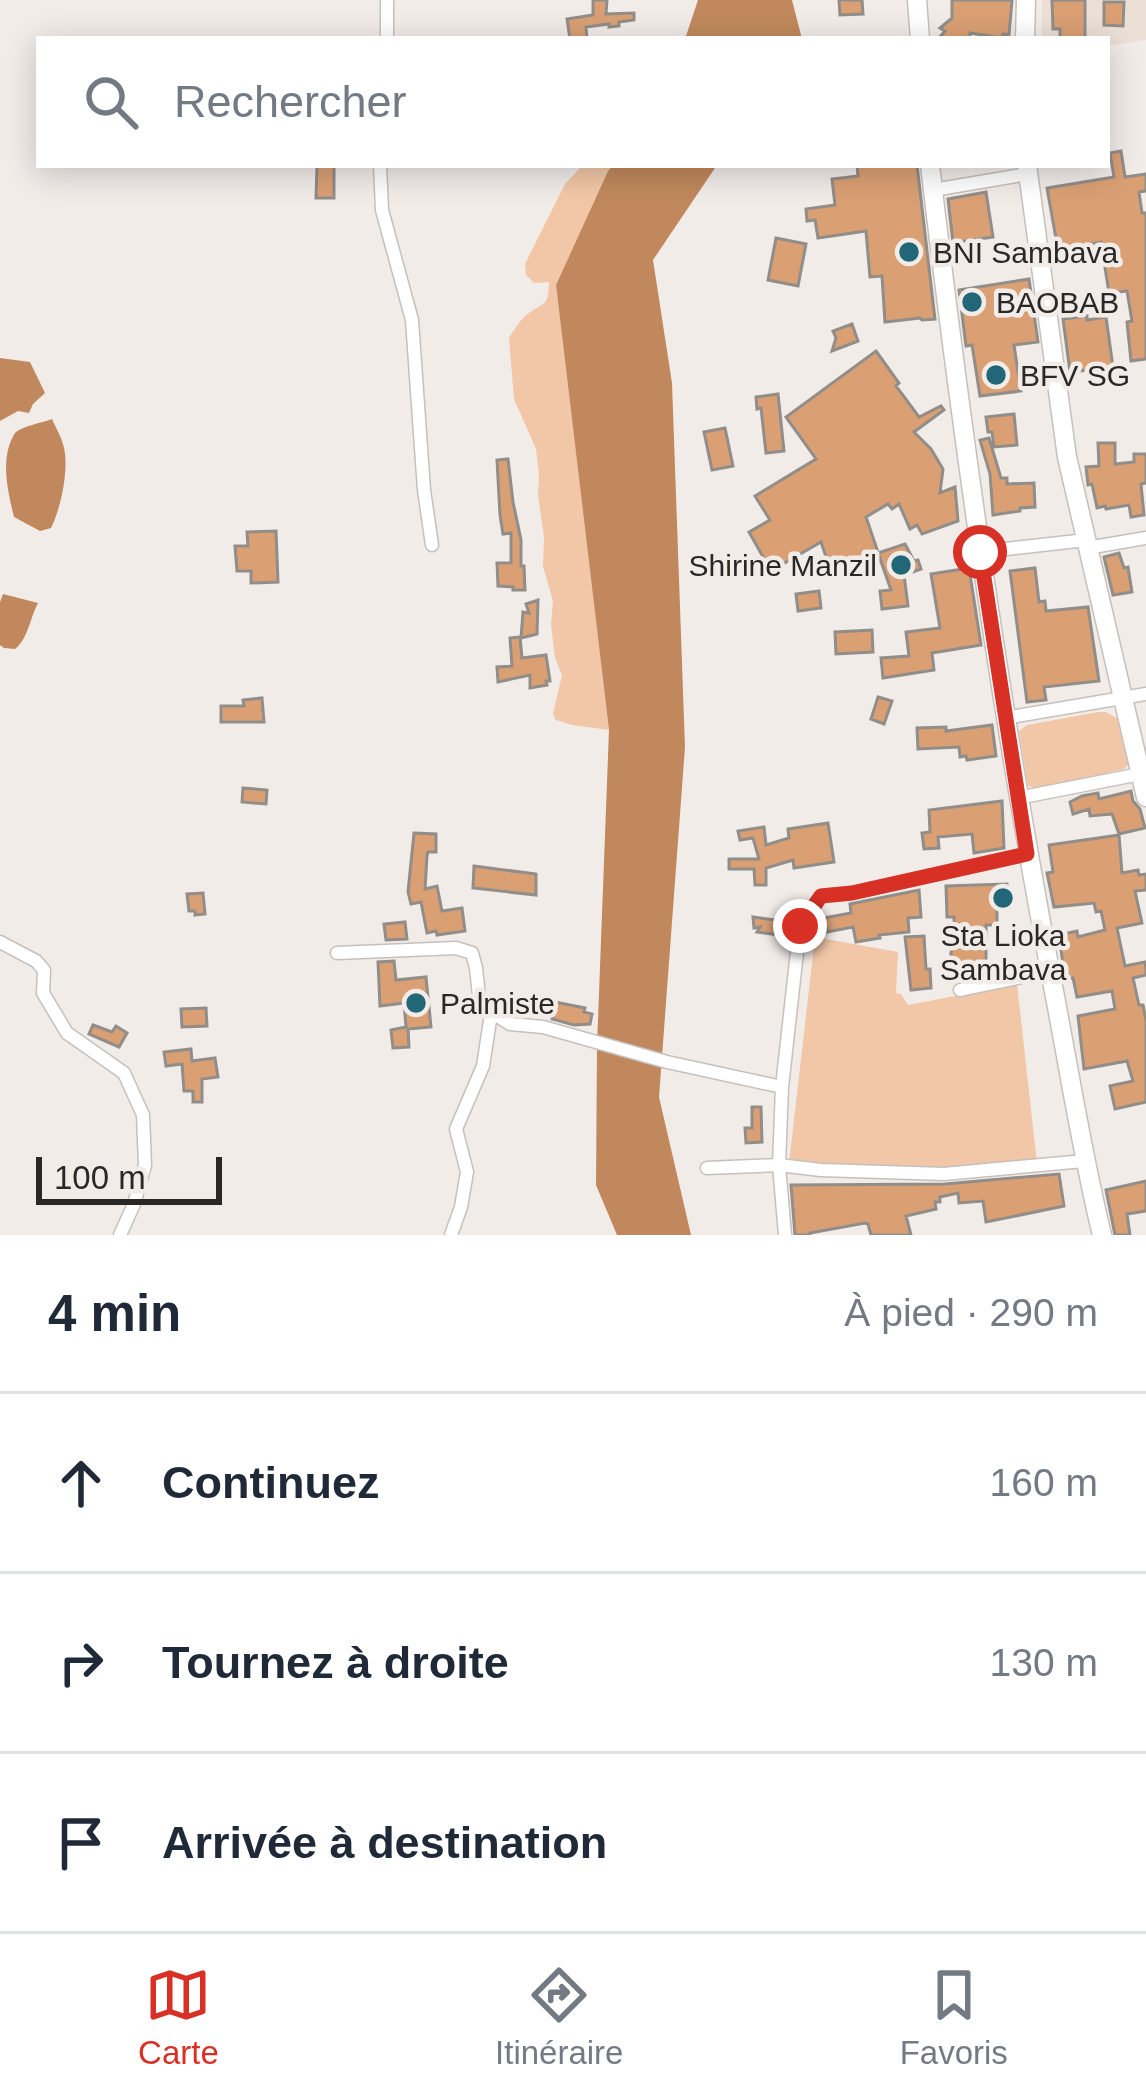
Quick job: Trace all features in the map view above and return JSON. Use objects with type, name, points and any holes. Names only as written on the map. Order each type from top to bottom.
[{"type":"main road","points":[[917,0],[920,36]]},
{"type":"main road","points":[[1025,36],[1026,0]]},
{"type":"main road","points":[[930,168],[1005,718],[1084,1161],[1102,1235]]},
{"type":"main road","points":[[1028,170],[1067,457],[1146,797]]},
{"type":"street","points":[[387,0],[387,36]]},
{"type":"street","points":[[380,168],[382,210],[412,320],[432,545]]},
{"type":"street","points":[[933,190],[1028,170]]},
{"type":"street","points":[[980,552],[1146,538]]},
{"type":"street","points":[[1005,718],[1146,694]]},
{"type":"street","points":[[1018,798],[1140,774]]},
{"type":"street","points":[[784,1235],[779,1165],[782,1087],[800,926],[821,896],[1027,854]]},
{"type":"street","points":[[0,942],[44,970],[43,993],[67,1033],[124,1072],[143,1115],[146,1166],[120,1235]]},
{"type":"street","points":[[337,952],[456,949],[472,953],[480,1005],[510,1024],[782,1087]]},
{"type":"street","points":[[960,990],[1050,971]]},
{"type":"street","points":[[451,1235],[467,1172],[456,1129],[483,1066],[491,1014]]},
{"type":"street","points":[[707,1168],[779,1165],[944,1174],[1084,1161]]},
{"type":"shaded area","points":[[698,0],[792,0],[801,36],[686,36]]},
{"type":"shaded area","points":[[1042,0],[1146,0],[1146,40],[1110,46],[1110,36],[1042,36]]},
{"type":"shaded area","points":[[580,168],[610,168],[556,285],[609,730],[572,725],[556,720],[553,714],[562,675],[555,658],[553,601],[543,566],[539,473],[536,449],[514,399],[509,338],[523,318],[547,299],[549,282],[534,283],[526,275],[525,264],[565,184]]},
{"type":"shaded area","points":[[715,168],[653,260],[672,383],[685,747],[659,1097],[691,1235],[617,1235],[596,1185],[609,730],[556,285],[608,171]]},
{"type":"shaded area","points":[[0,358],[30,362],[45,393],[29,413],[18,411],[0,421]]},
{"type":"shaded area","points":[[52,419],[64,448],[65,478],[51,528],[40,531],[14,517],[6,462],[15,433]]},
{"type":"shaded area","points":[[3,594],[38,603],[15,649],[0,645]]},
{"type":"shaded area","points":[[1098,712],[1118,719],[1130,763],[1124,769],[1039,789],[1028,786],[1019,731],[1027,725]]},
{"type":"shaded area","points":[[815,937],[898,952],[896,993],[908,1005],[1017,984],[1037,1163],[965,1168],[789,1163]]},
{"type":"building","points":[[593,0],[607,0],[606,14],[634,13],[634,20],[619,22],[619,26],[586,27],[587,36],[570,36],[567,19],[593,15]]},
{"type":"building","points":[[839,0],[862,0],[863,14],[840,15]]},
{"type":"building","points":[[952,0],[1012,0],[1009,35],[941,36],[945,31],[940,28],[952,18]]},
{"type":"building","points":[[1052,0],[1085,0],[1085,36],[1060,36],[1060,29],[1053,29]]},
{"type":"building","points":[[1104,2],[1124,2],[1123,26],[1104,25]]},
{"type":"building","points":[[1121,151],[1125,177],[1146,174],[1146,191],[1139,192],[1142,213],[1146,213],[1146,359],[1131,361],[1127,291],[1109,293],[1101,242],[1058,250],[1047,188],[1114,177],[1110,153]]},
{"type":"building","points":[[317,168],[334,168],[334,198],[316,198]]},
{"type":"building","points":[[857,168],[917,168],[935,319],[885,322],[882,276],[870,277],[866,231],[818,238],[815,220],[807,221],[806,209],[835,205],[832,179],[858,176]]},
{"type":"building","points":[[986,192],[993,237],[953,243],[948,199]]},
{"type":"building","points":[[776,238],[806,244],[798,286],[768,280]]},
{"type":"building","points":[[1029,279],[1038,342],[1014,345],[1021,391],[980,396],[972,345],[966,346],[959,290]]},
{"type":"building","points":[[1087,316],[1087,320],[1106,317],[1113,367],[1108,368],[1109,374],[1070,372],[1063,319]]},
{"type":"building","points":[[852,324],[858,341],[832,351],[833,331]]},
{"type":"building","points":[[876,351],[919,417],[941,406],[944,410],[914,432],[943,469],[940,493],[955,487],[958,521],[922,534],[917,525],[910,529],[899,504],[892,509],[888,504],[866,517],[881,561],[833,577],[821,542],[771,571],[749,532],[770,520],[755,496],[816,459],[786,417]]},
{"type":"building","points":[[778,394],[784,451],[766,453],[756,397]]},
{"type":"building","points":[[1014,414],[1017,445],[994,447],[986,417]]},
{"type":"building","points":[[725,428],[733,466],[712,470],[704,432]]},
{"type":"building","points":[[989,438],[1007,484],[1034,483],[1035,507],[993,515],[990,474],[980,440]]},
{"type":"building","points":[[1098,443],[1115,443],[1115,464],[1134,462],[1134,454],[1146,454],[1146,483],[1141,484],[1144,515],[1131,517],[1129,505],[1097,508],[1086,467],[1099,466]]},
{"type":"building","points":[[508,459],[525,590],[498,586],[497,563],[511,563],[511,533],[503,534],[500,515],[497,460]]},
{"type":"building","points":[[276,531],[278,582],[251,583],[251,571],[237,571],[235,546],[248,546],[247,532]]},
{"type":"building","points":[[905,544],[921,569],[904,575],[908,606],[882,609],[880,591],[891,590],[878,553]]},
{"type":"building","points":[[1119,553],[1124,568],[1128,567],[1132,592],[1113,595],[1104,557]]},
{"type":"building","points":[[969,568],[981,645],[932,653],[934,670],[883,678],[881,658],[909,656],[906,632],[940,628],[931,574]]},
{"type":"building","points":[[1035,568],[1039,602],[1045,601],[1046,611],[1088,607],[1099,681],[1044,687],[1046,700],[1027,702],[1010,571]]},
{"type":"building","points":[[819,591],[821,608],[798,611],[796,594]]},
{"type":"building","points":[[538,600],[537,634],[521,638],[523,612],[529,613],[526,604]]},
{"type":"building","points":[[872,630],[873,652],[836,654],[835,632]]},
{"type":"building","points":[[520,637],[522,658],[546,655],[547,685],[530,688],[530,675],[498,682],[497,667],[512,666],[510,638]]},
{"type":"building","points":[[878,697],[892,701],[884,724],[871,719]]},
{"type":"building","points":[[262,698],[264,722],[221,722],[221,706],[244,706],[243,700]]},
{"type":"building","points":[[992,725],[996,756],[967,760],[960,757],[959,747],[918,749],[917,728],[946,727],[946,731]]},
{"type":"building","points":[[243,788],[267,790],[266,804],[242,802]]},
{"type":"building","points":[[1131,791],[1145,828],[1119,834],[1112,814],[1090,816],[1089,809],[1073,814],[1070,802],[1082,796],[1098,793],[1099,799]]},
{"type":"building","points":[[1002,801],[1004,848],[974,853],[972,834],[938,837],[939,848],[924,849],[922,833],[930,832],[929,810]]},
{"type":"building","points":[[828,823],[834,862],[794,868],[793,860],[766,868],[766,885],[755,885],[754,869],[729,869],[729,859],[759,859],[753,838],[740,840],[738,831],[764,827],[766,845],[789,838],[788,829]]},
{"type":"building","points":[[414,833],[436,834],[436,852],[427,856],[425,889],[437,886],[442,911],[462,908],[465,931],[427,933],[421,902],[411,904]]},
{"type":"building","points":[[1119,835],[1122,873],[1138,870],[1139,875],[1146,874],[1146,890],[1135,891],[1142,923],[1117,928],[1125,966],[1145,962],[1146,975],[1133,978],[1146,1020],[1146,1102],[1115,1109],[1110,1086],[1133,1081],[1127,1061],[1084,1069],[1078,1016],[1115,1009],[1112,991],[1077,997],[1073,978],[1065,979],[1059,935],[1077,931],[1078,937],[1105,930],[1101,911],[1096,912],[1094,903],[1054,907],[1047,873],[1053,872],[1049,845]]},
{"type":"building","points":[[474,866],[536,874],[536,895],[473,888]]},
{"type":"building","points":[[1007,884],[1008,908],[997,909],[997,925],[986,925],[986,970],[950,966],[954,917],[947,917],[946,886]]},
{"type":"building","points":[[919,890],[921,917],[908,918],[909,932],[856,942],[853,927],[827,932],[824,918],[851,913],[850,904]]},
{"type":"building","points":[[203,893],[205,914],[195,915],[189,911],[187,894]]},
{"type":"building","points":[[753,917],[790,922],[788,936],[757,932],[760,927],[754,928]]},
{"type":"building","points":[[405,922],[407,939],[386,940],[384,924]]},
{"type":"building","points":[[924,936],[931,988],[911,990],[905,937]]},
{"type":"building","points":[[394,961],[396,980],[426,977],[431,1027],[408,1029],[409,1047],[393,1048],[391,1030],[406,1027],[404,1003],[380,1006],[378,962]]},
{"type":"building","points":[[555,1002],[585,1008],[584,1012],[592,1014],[590,1024],[552,1019]]},
{"type":"building","points":[[206,1008],[207,1026],[182,1027],[181,1009]]},
{"type":"building","points":[[93,1025],[112,1032],[116,1026],[127,1033],[119,1047],[89,1034]]},
{"type":"building","points":[[191,1049],[192,1061],[215,1058],[218,1077],[202,1079],[202,1102],[193,1102],[193,1091],[184,1091],[182,1064],[166,1066],[164,1052]]},
{"type":"building","points":[[752,1107],[761,1107],[762,1142],[746,1143],[745,1128],[752,1128]]},
{"type":"building","points":[[1059,1174],[1064,1206],[986,1222],[983,1201],[959,1203],[958,1193],[940,1197],[936,1209],[906,1216],[911,1235],[871,1235],[865,1223],[795,1235],[791,1185],[945,1184]]},
{"type":"building","points":[[1146,1181],[1146,1211],[1127,1214],[1130,1235],[1115,1235],[1106,1190]]},
{"type":"place","name":"BNI Sambava","points":[[909,252]]},
{"type":"place","name":"BAOBAB","points":[[972,302]]},
{"type":"place","name":"BFV SG","points":[[996,375]]},
{"type":"place","name":"Shirine Manzil","points":[[901,565]]},
{"type":"place","name":"Sta Lioka Sambava","points":[[1003,898]]},
{"type":"place","name":"Palmiste","points":[[416,1003]]},
{"type":"route","points":[[800,926],[821,896],[1027,854],[980,552]]}]
